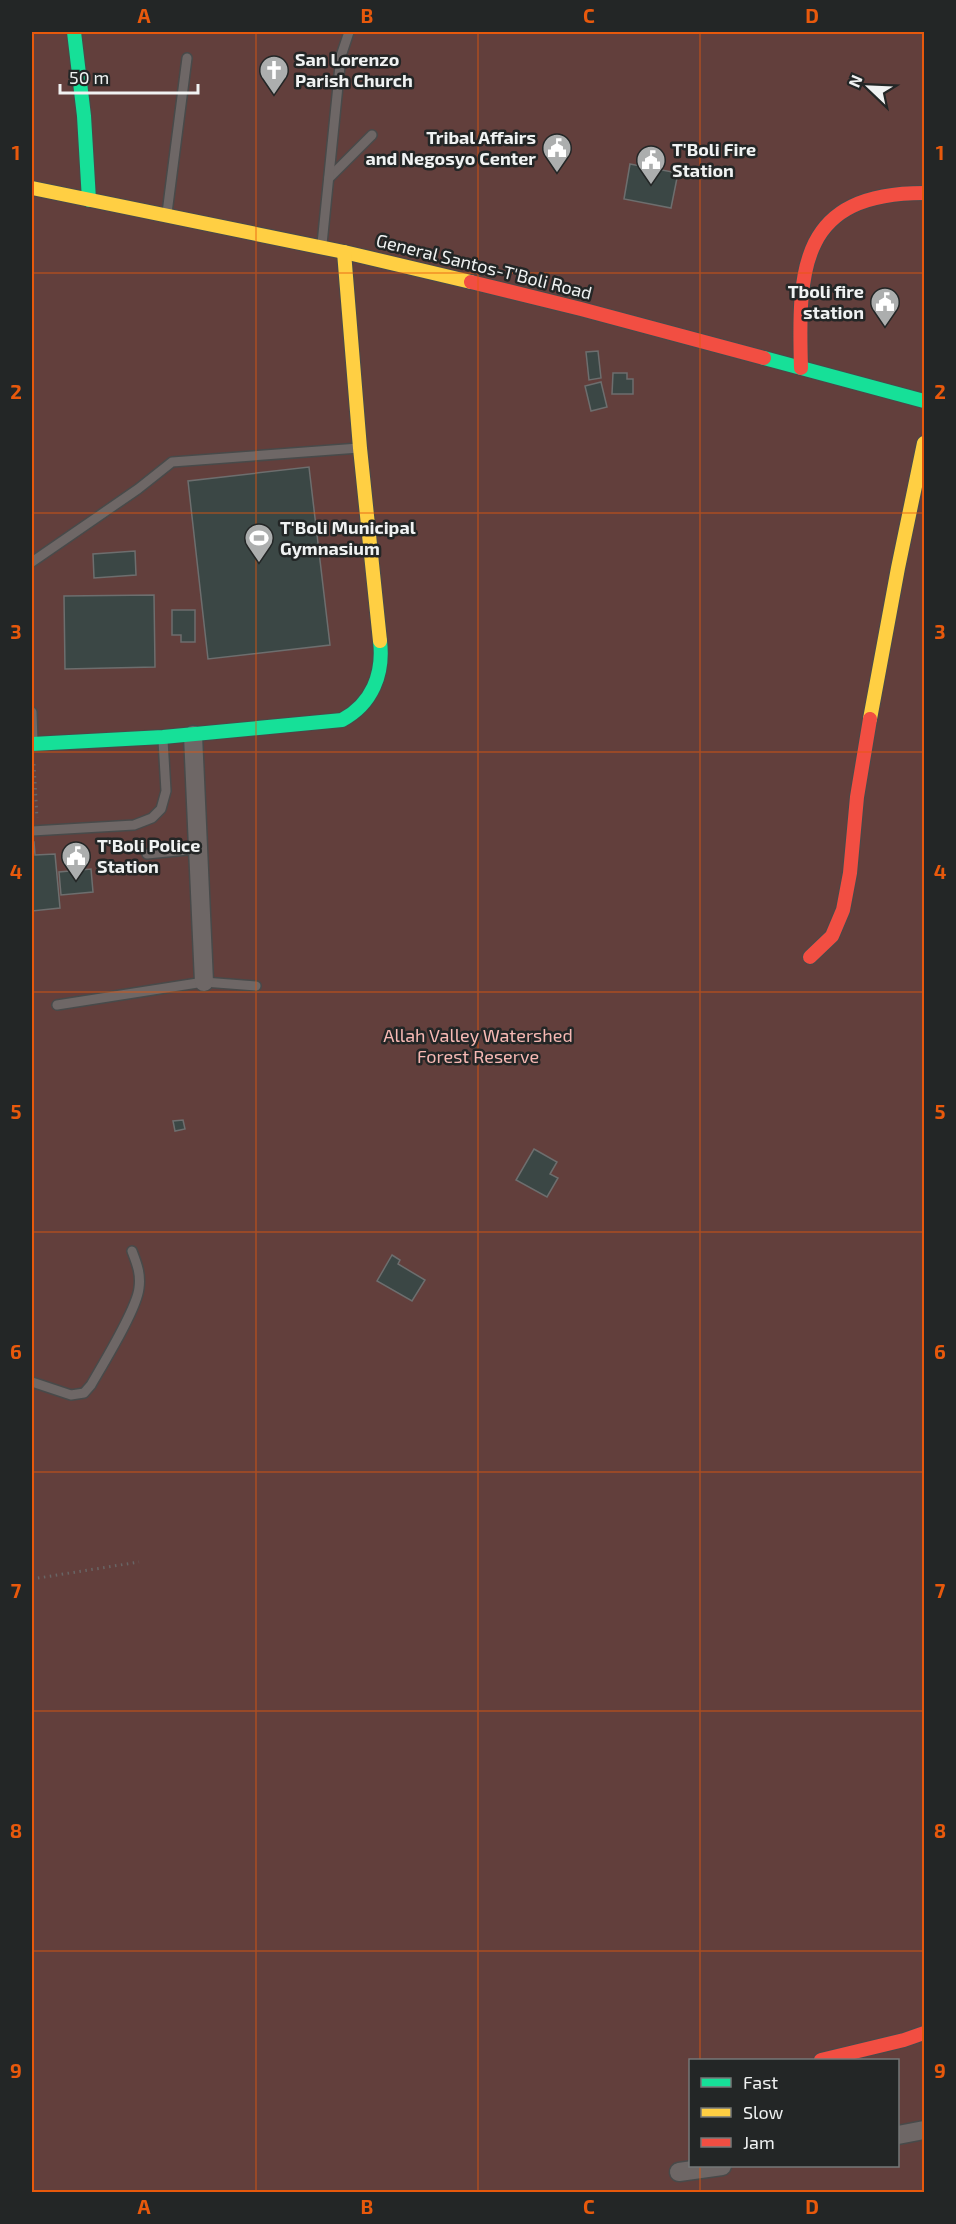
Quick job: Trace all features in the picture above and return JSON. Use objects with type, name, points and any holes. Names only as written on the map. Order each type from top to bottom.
[{"type":"street","points":[[74,32],[84,106],[89,200]]},
{"type":"street","name":"General Santos-T'Boli Road","points":[[32,188],[344,252],[581,309],[924,401]]},
{"type":"street","points":[[801,368],[802,287],[808,258],[819,232],[836,218],[863,202],[895,193],[924,193]]},
{"type":"street","points":[[32,744],[193,735],[342,720],[355,713],[369,699],[377,681],[381,648],[360,448],[344,252]]},
{"type":"street","points":[[810,957],[827,945],[837,928],[845,897],[857,793],[886,624],[902,537],[924,443]]},
{"type":"street","points":[[193,735],[204,982]]},
{"type":"street","points":[[829,2059],[924,2033]]},
{"type":"street","points":[[899,2135],[924,2130]]},
{"type":"street","points":[[679,2172],[715,2167]]},
{"type":"lane","points":[[322,247],[341,56],[349,32]]},
{"type":"lane","points":[[167,216],[187,58]]},
{"type":"lane","points":[[329,178],[372,135]]},
{"type":"lane","points":[[32,562],[138,489],[172,462],[197,458],[360,448]]},
{"type":"lane","points":[[32,712],[32,744]]},
{"type":"lane","points":[[35,831],[134,825],[152,818],[161,809],[166,791],[163,737]]},
{"type":"lane","points":[[147,854],[198,849]]},
{"type":"lane","points":[[57,1005],[204,982],[256,986]]},
{"type":"lane","points":[[32,1382],[71,1395],[84,1393],[91,1385],[125,1323],[139,1290],[139,1271],[132,1251]]},
{"type":"path","points":[[32,744],[35,831]]},
{"type":"path","points":[[32,1579],[139,1562]]},
{"type":"green space","name":"Allah Valley Watershed Forest Reserve","points":[[32,32],[924,32],[924,2192],[32,2192]]},
{"type":"building","name":"T'Boli Fire Station","points":[[630,164],[678,173],[671,208],[624,199]]},
{"type":"building","points":[[598,351],[601,378],[589,380],[586,352]]},
{"type":"building","points":[[613,373],[627,373],[627,379],[633,379],[633,394],[612,394]]},
{"type":"building","points":[[601,382],[607,407],[591,411],[585,386]]},
{"type":"building","name":"T'Boli Municipal Gymnasium","points":[[309,467],[330,645],[208,659],[188,481]]},
{"type":"building","points":[[135,551],[136,575],[94,578],[93,554]]},
{"type":"building","points":[[154,595],[155,667],[65,669],[64,596]]},
{"type":"building","points":[[172,610],[195,610],[195,642],[181,642],[181,635],[172,635]]},
{"type":"building","points":[[32,842],[34,842],[35,855],[55,854],[60,908],[32,911]]},
{"type":"building","name":"T'Boli Police Station","points":[[91,869],[93,892],[61,895],[59,872]]},
{"type":"building","points":[[183,1120],[185,1129],[175,1131],[173,1121]]},
{"type":"building","points":[[534,1149],[557,1162],[550,1174],[558,1178],[547,1197],[516,1180]]},
{"type":"building","points":[[392,1255],[400,1260],[398,1264],[425,1280],[412,1301],[377,1281]]},
{"type":"traffic: fast","points":[[74,32],[84,116],[89,200]]},
{"type":"traffic: fast","points":[[764,358],[924,401]]},
{"type":"traffic: fast","points":[[32,744],[163,737],[342,720],[361,706],[374,687],[380,665],[380,641]]},
{"type":"traffic: slow","points":[[32,188],[344,252],[471,282]]},
{"type":"traffic: slow","points":[[344,252],[360,448],[380,641]]},
{"type":"traffic: slow","points":[[870,719],[924,443]]},
{"type":"traffic: jam","points":[[801,368],[802,298],[806,269],[815,243],[830,222],[852,206],[883,196],[924,193]]},
{"type":"traffic: jam","points":[[471,282],[764,358]]},
{"type":"traffic: jam","points":[[810,957],[832,936],[843,910],[850,873],[857,797],[870,719]]},
{"type":"traffic: jam","points":[[825,2059],[924,2033]]},
{"type":"place","name":"San Lorenzo Parish Church","points":[[274,96]]},
{"type":"place","name":"Tribal Affairs and Negosyo Center","points":[[557,174]]},
{"type":"place","name":"T'Boli Fire Station","points":[[651,186]]},
{"type":"place","name":"Tboli fire station","points":[[885,328]]},
{"type":"place","name":"T'Boli Municipal Gymnasium","points":[[259,564]]},
{"type":"place","name":"T'Boli Police Station","points":[[76,882]]}]
